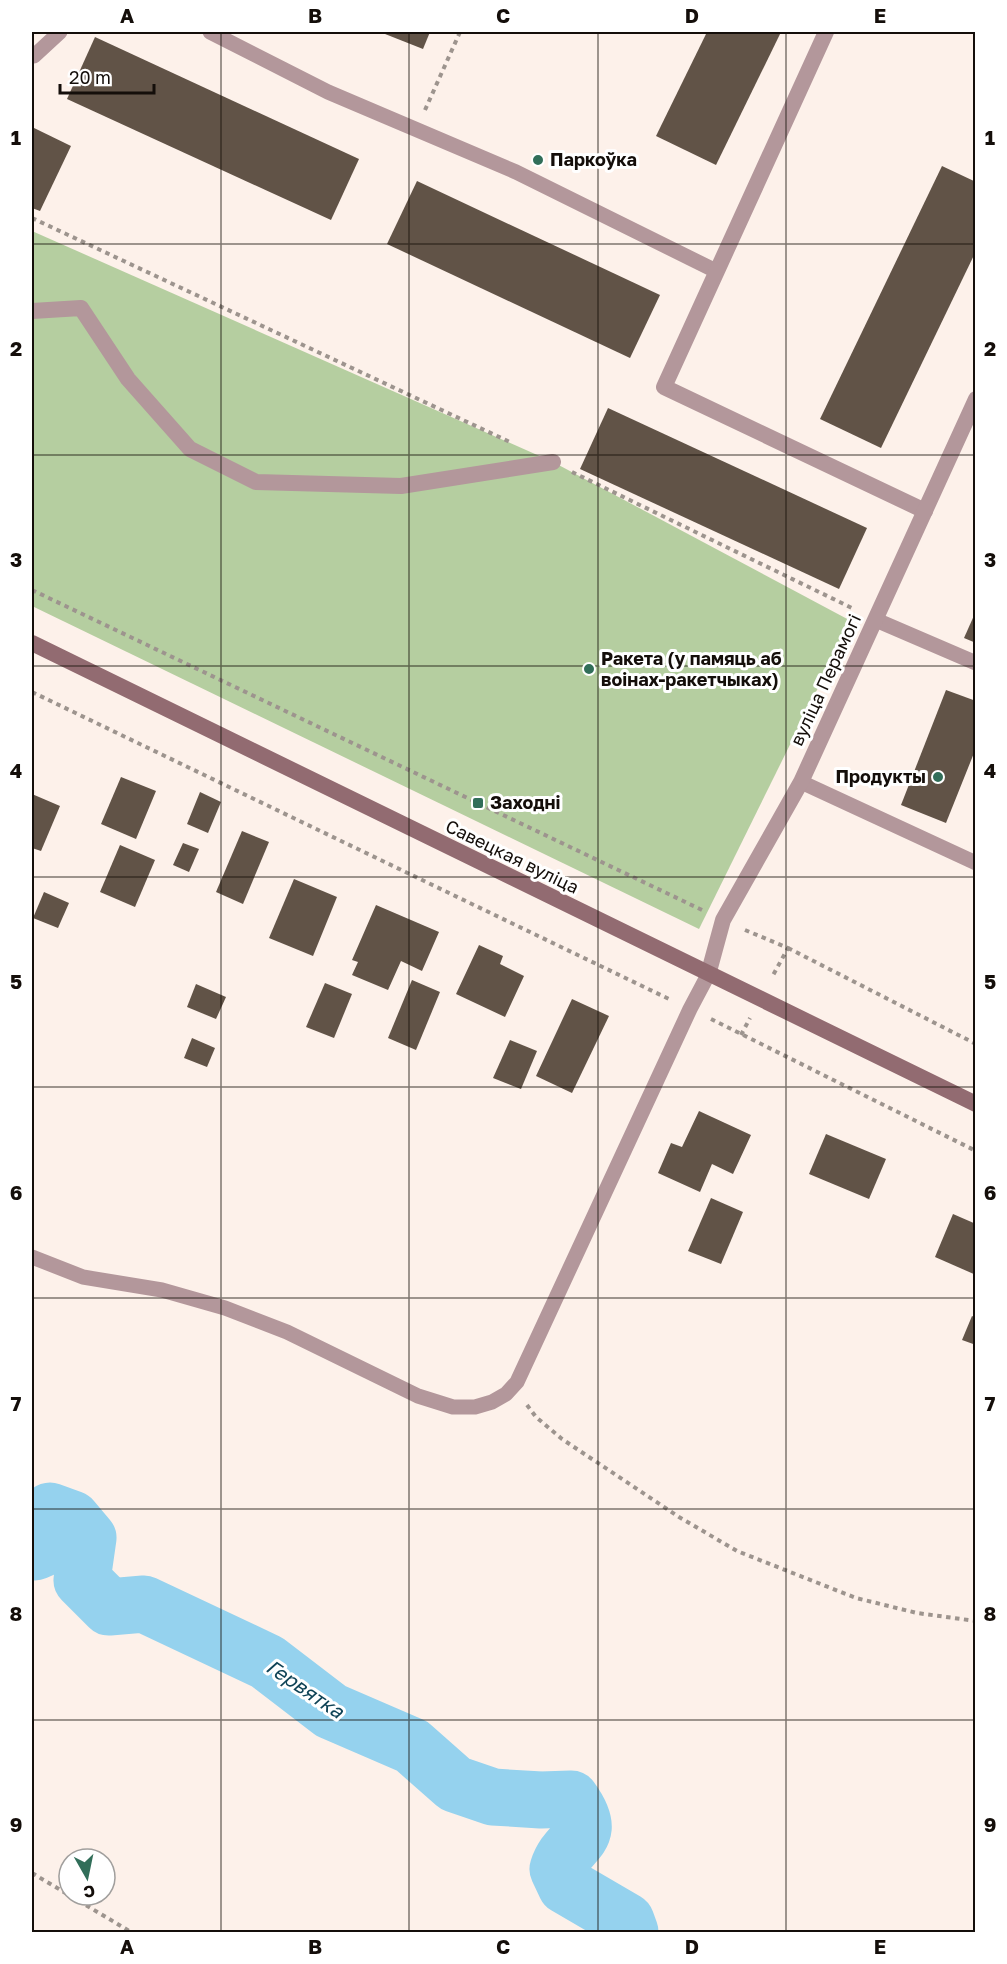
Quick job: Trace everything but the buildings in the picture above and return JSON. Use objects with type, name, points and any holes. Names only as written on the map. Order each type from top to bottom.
[{"type":"main road","name":"Савецкая вуліца","points":[[32,643],[975,1104]]},
{"type":"street","points":[[826,32],[664,387],[925,511]]},
{"type":"street","points":[[32,311],[81,308],[128,379],[190,449],[256,482],[401,486],[553,462]]},
{"type":"street","name":"вуліца Перамогі","points":[[708,975],[723,920],[801,782],[975,399]]},
{"type":"lane","points":[[32,56],[60,32]]},
{"type":"lane","points":[[210,32],[328,92],[516,172],[716,271]]},
{"type":"lane","points":[[876,620],[975,663]]},
{"type":"lane","points":[[801,782],[975,863]]},
{"type":"lane","points":[[32,1257],[83,1277],[162,1290],[225,1308],[287,1332],[418,1396],[453,1407],[474,1407],[492,1402],[506,1394],[517,1382],[690,1009],[708,975]]},
{"type":"path","points":[[417,129],[460,32]]},
{"type":"path","points":[[32,218],[553,462],[876,620]]},
{"type":"path","points":[[32,591],[723,920],[788,948],[975,1044]]},
{"type":"path","points":[[32,693],[690,1009],[975,1151]]},
{"type":"path","points":[[741,1035],[788,948]]},
{"type":"path","points":[[517,1382],[524,1401],[536,1417],[562,1439],[679,1517],[737,1551],[856,1598],[918,1613],[975,1620]]},
{"type":"path","points":[[32,1873],[131,1932]]},
{"type":"green space","points":[[32,231],[553,462],[851,621],[699,929],[32,606]]},
{"type":"waterway","name":"Гервятка","points":[[32,1551],[35,1552],[51,1545],[55,1536],[44,1524],[50,1511],[72,1519],[88,1538],[82,1580],[109,1607],[144,1604],[267,1662],[331,1711],[412,1746],[455,1784],[493,1797],[571,1799],[579,1812],[583,1831],[568,1850],[558,1869],[566,1886],[626,1921],[630,1932]]},
{"type":"place","name":"Паркоўка","points":[[538,160]]},
{"type":"place","name":"Ракета (у памяць аб воінах-ракетчыках)","points":[[589,669]]},
{"type":"place","name":"Продукты","points":[[938,777]]},
{"type":"place","name":"Заходні","points":[[478,803]]}]
